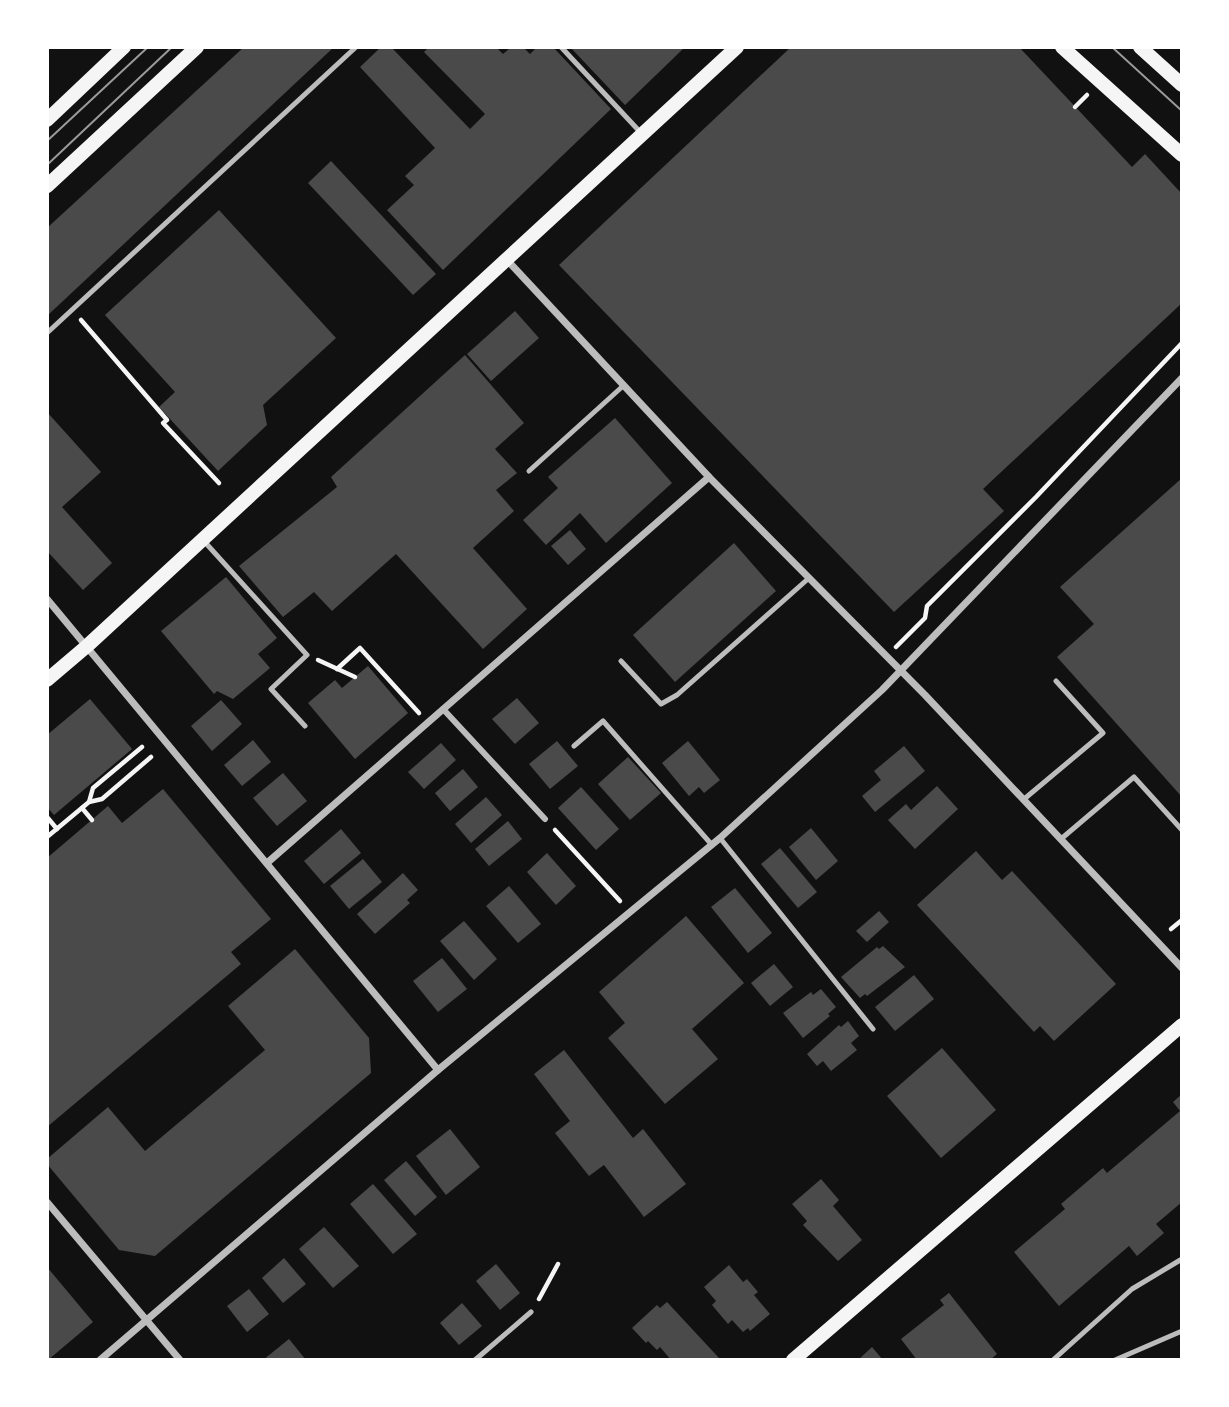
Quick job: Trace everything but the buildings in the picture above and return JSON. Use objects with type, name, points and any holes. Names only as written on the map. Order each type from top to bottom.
[{"type":"main road","points":[[47,120],[124,47]]},
{"type":"main road","points":[[47,186],[197,47]]},
{"type":"main road","points":[[47,680],[203,540],[737,47]]},
{"type":"main road","points":[[1062,47],[1182,155]]},
{"type":"main road","points":[[1140,47],[1182,85]]},
{"type":"main road","points":[[793,1360],[1182,1025]]},
{"type":"street","points":[[507,260],[709,477],[900,670],[1182,968]]},
{"type":"street","points":[[100,1360],[438,1070],[720,838],[900,670],[1182,379]]},
{"type":"street","points":[[267,863],[709,477]]},
{"type":"street","points":[[47,599],[438,1070]]},
{"type":"street","points":[[443,709],[545,819]]},
{"type":"street","points":[[47,1202],[180,1360]]},
{"type":"lane","points":[[47,333],[356,47]]},
{"type":"lane","points":[[561,47],[642,134]]},
{"type":"lane","points":[[529,471],[623,386]]},
{"type":"lane","points":[[203,540],[307,655],[271,689],[305,726]]},
{"type":"lane","points":[[621,662],[661,704],[677,695],[809,578]]},
{"type":"lane","points":[[1023,800],[1103,733],[1056,681]]},
{"type":"lane","points":[[574,746],[603,721],[712,845]]},
{"type":"lane","points":[[1061,839],[1134,777],[1182,830]]},
{"type":"lane","points":[[720,838],[873,1029]]},
{"type":"lane","points":[[1053,1360],[1132,1289],[1182,1259]]},
{"type":"lane","points":[[475,1360],[531,1312]]},
{"type":"lane","points":[[1115,1360],[1182,1331]]},
{"type":"path","points":[[72,309],[167,420],[163,423],[219,483]]},
{"type":"path","points":[[909,633],[925,618],[927,606],[1037,498],[1182,343]]},
{"type":"path","points":[[337,668],[360,648],[428,722]]},
{"type":"path","points":[[307,655],[355,677]]},
{"type":"path","points":[[89,802],[93,788],[142,747]]},
{"type":"path","points":[[47,837],[89,802],[102,799],[151,757]]},
{"type":"path","points":[[82,808],[92,820]]},
{"type":"path","points":[[47,817],[57,829]]},
{"type":"path","points":[[545,819],[621,902]]},
{"type":"path","points":[[1171,929],[1182,920]]},
{"type":"path","points":[[531,1312],[558,1264]]},
{"type":"tram line","points":[[47,141],[148,47]]},
{"type":"tram line","points":[[47,165],[172,47]]},
{"type":"tram line","points":[[1112,47],[1182,111]]}]
